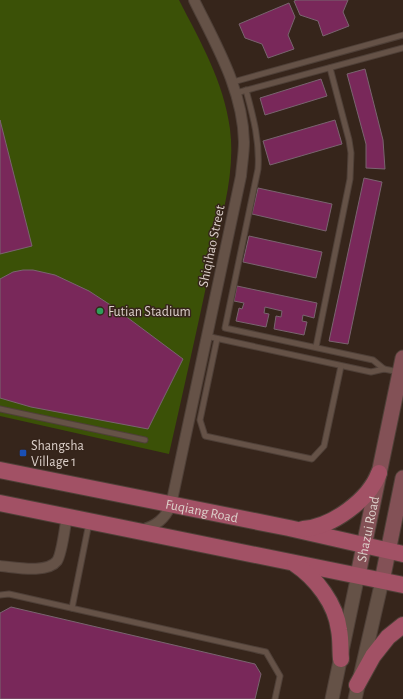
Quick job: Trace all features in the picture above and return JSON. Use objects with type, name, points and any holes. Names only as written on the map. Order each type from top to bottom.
[{"type":"main road","name":"Shazui Road","points":[[358,575],[402,365]]},
{"type":"main road","name":"Fuqiang Road","points":[[0,470],[289,528],[396,552]]},
{"type":"main road","points":[[289,528],[311,528],[335,519],[365,494],[373,485],[379,473]]},
{"type":"main road","name":"Shazui Road","points":[[382,581],[396,552],[403,478]]},
{"type":"main road","points":[[0,503],[403,585]]},
{"type":"main road","points":[[292,562],[305,570],[315,581],[332,609],[338,621],[340,630],[341,659]]},
{"type":"main road","points":[[356,692],[374,656],[388,637],[403,625]]},
{"type":"street","name":"Shiqihao Street","points":[[171,505],[243,160],[241,91],[233,82],[227,66],[194,0]]},
{"type":"street","points":[[138,530],[155,525],[162,520],[168,514],[171,505]]},
{"type":"street","points":[[0,566],[42,569],[53,565],[59,556],[67,516]]},
{"type":"street","name":"Shazui Road","points":[[332,699],[358,575]]},
{"type":"street","name":"Shazui Road","points":[[356,692],[382,581]]},
{"type":"lane","points":[[233,82],[403,35]]},
{"type":"lane","points":[[384,369],[373,360],[225,328],[258,169],[258,142],[256,128],[241,91],[403,48]]},
{"type":"lane","points":[[316,347],[351,167],[349,140],[330,68]]},
{"type":"lane","points":[[206,336],[371,372],[402,365]]},
{"type":"lane","points":[[217,339],[200,420],[205,436],[312,459],[324,446],[341,366]]},
{"type":"lane","points":[[0,410],[145,440]]},
{"type":"lane","points":[[72,608],[89,520]]},
{"type":"lane","points":[[0,595],[9,594],[266,652],[280,676],[275,699]]},
{"type":"green space","name":"Futian Stadium","points":[[0,0],[179,0],[203,46],[217,78],[227,112],[230,129],[231,164],[229,181],[169,454],[0,416]]},
{"type":"building","points":[[348,0],[343,12],[349,26],[323,36],[318,21],[300,15],[294,1]]},
{"type":"building","points":[[289,3],[295,17],[288,35],[294,49],[268,58],[262,44],[245,38],[239,24]]},
{"type":"building","points":[[365,69],[383,140],[385,169],[366,168],[366,144],[347,74]]},
{"type":"building","points":[[321,79],[327,96],[265,115],[260,98]]},
{"type":"building","points":[[0,120],[32,246],[0,254]]},
{"type":"building","points":[[335,120],[342,144],[270,165],[263,141]]},
{"type":"building","points":[[364,178],[382,182],[348,344],[329,341]]},
{"type":"building","points":[[258,188],[332,204],[326,231],[252,214]]},
{"type":"building","points":[[249,236],[322,252],[316,278],[243,262]]},
{"type":"building","points":[[33,270],[55,275],[89,291],[112,306],[183,359],[148,429],[31,407],[0,398],[0,279],[13,272]]},
{"type":"building","points":[[237,286],[317,303],[314,318],[303,315],[302,321],[307,322],[304,335],[274,329],[276,316],[281,317],[282,311],[265,307],[264,313],[269,314],[266,327],[236,321],[239,308],[242,309],[244,303],[234,301]]},
{"type":"building","points":[[11,607],[255,664],[261,674],[255,699],[0,699],[0,613]]},
{"type":"place","name":"Futian Stadium","points":[[100,311]]},
{"type":"place","name":"Shangsha Village 1","points":[[23,453]]}]
